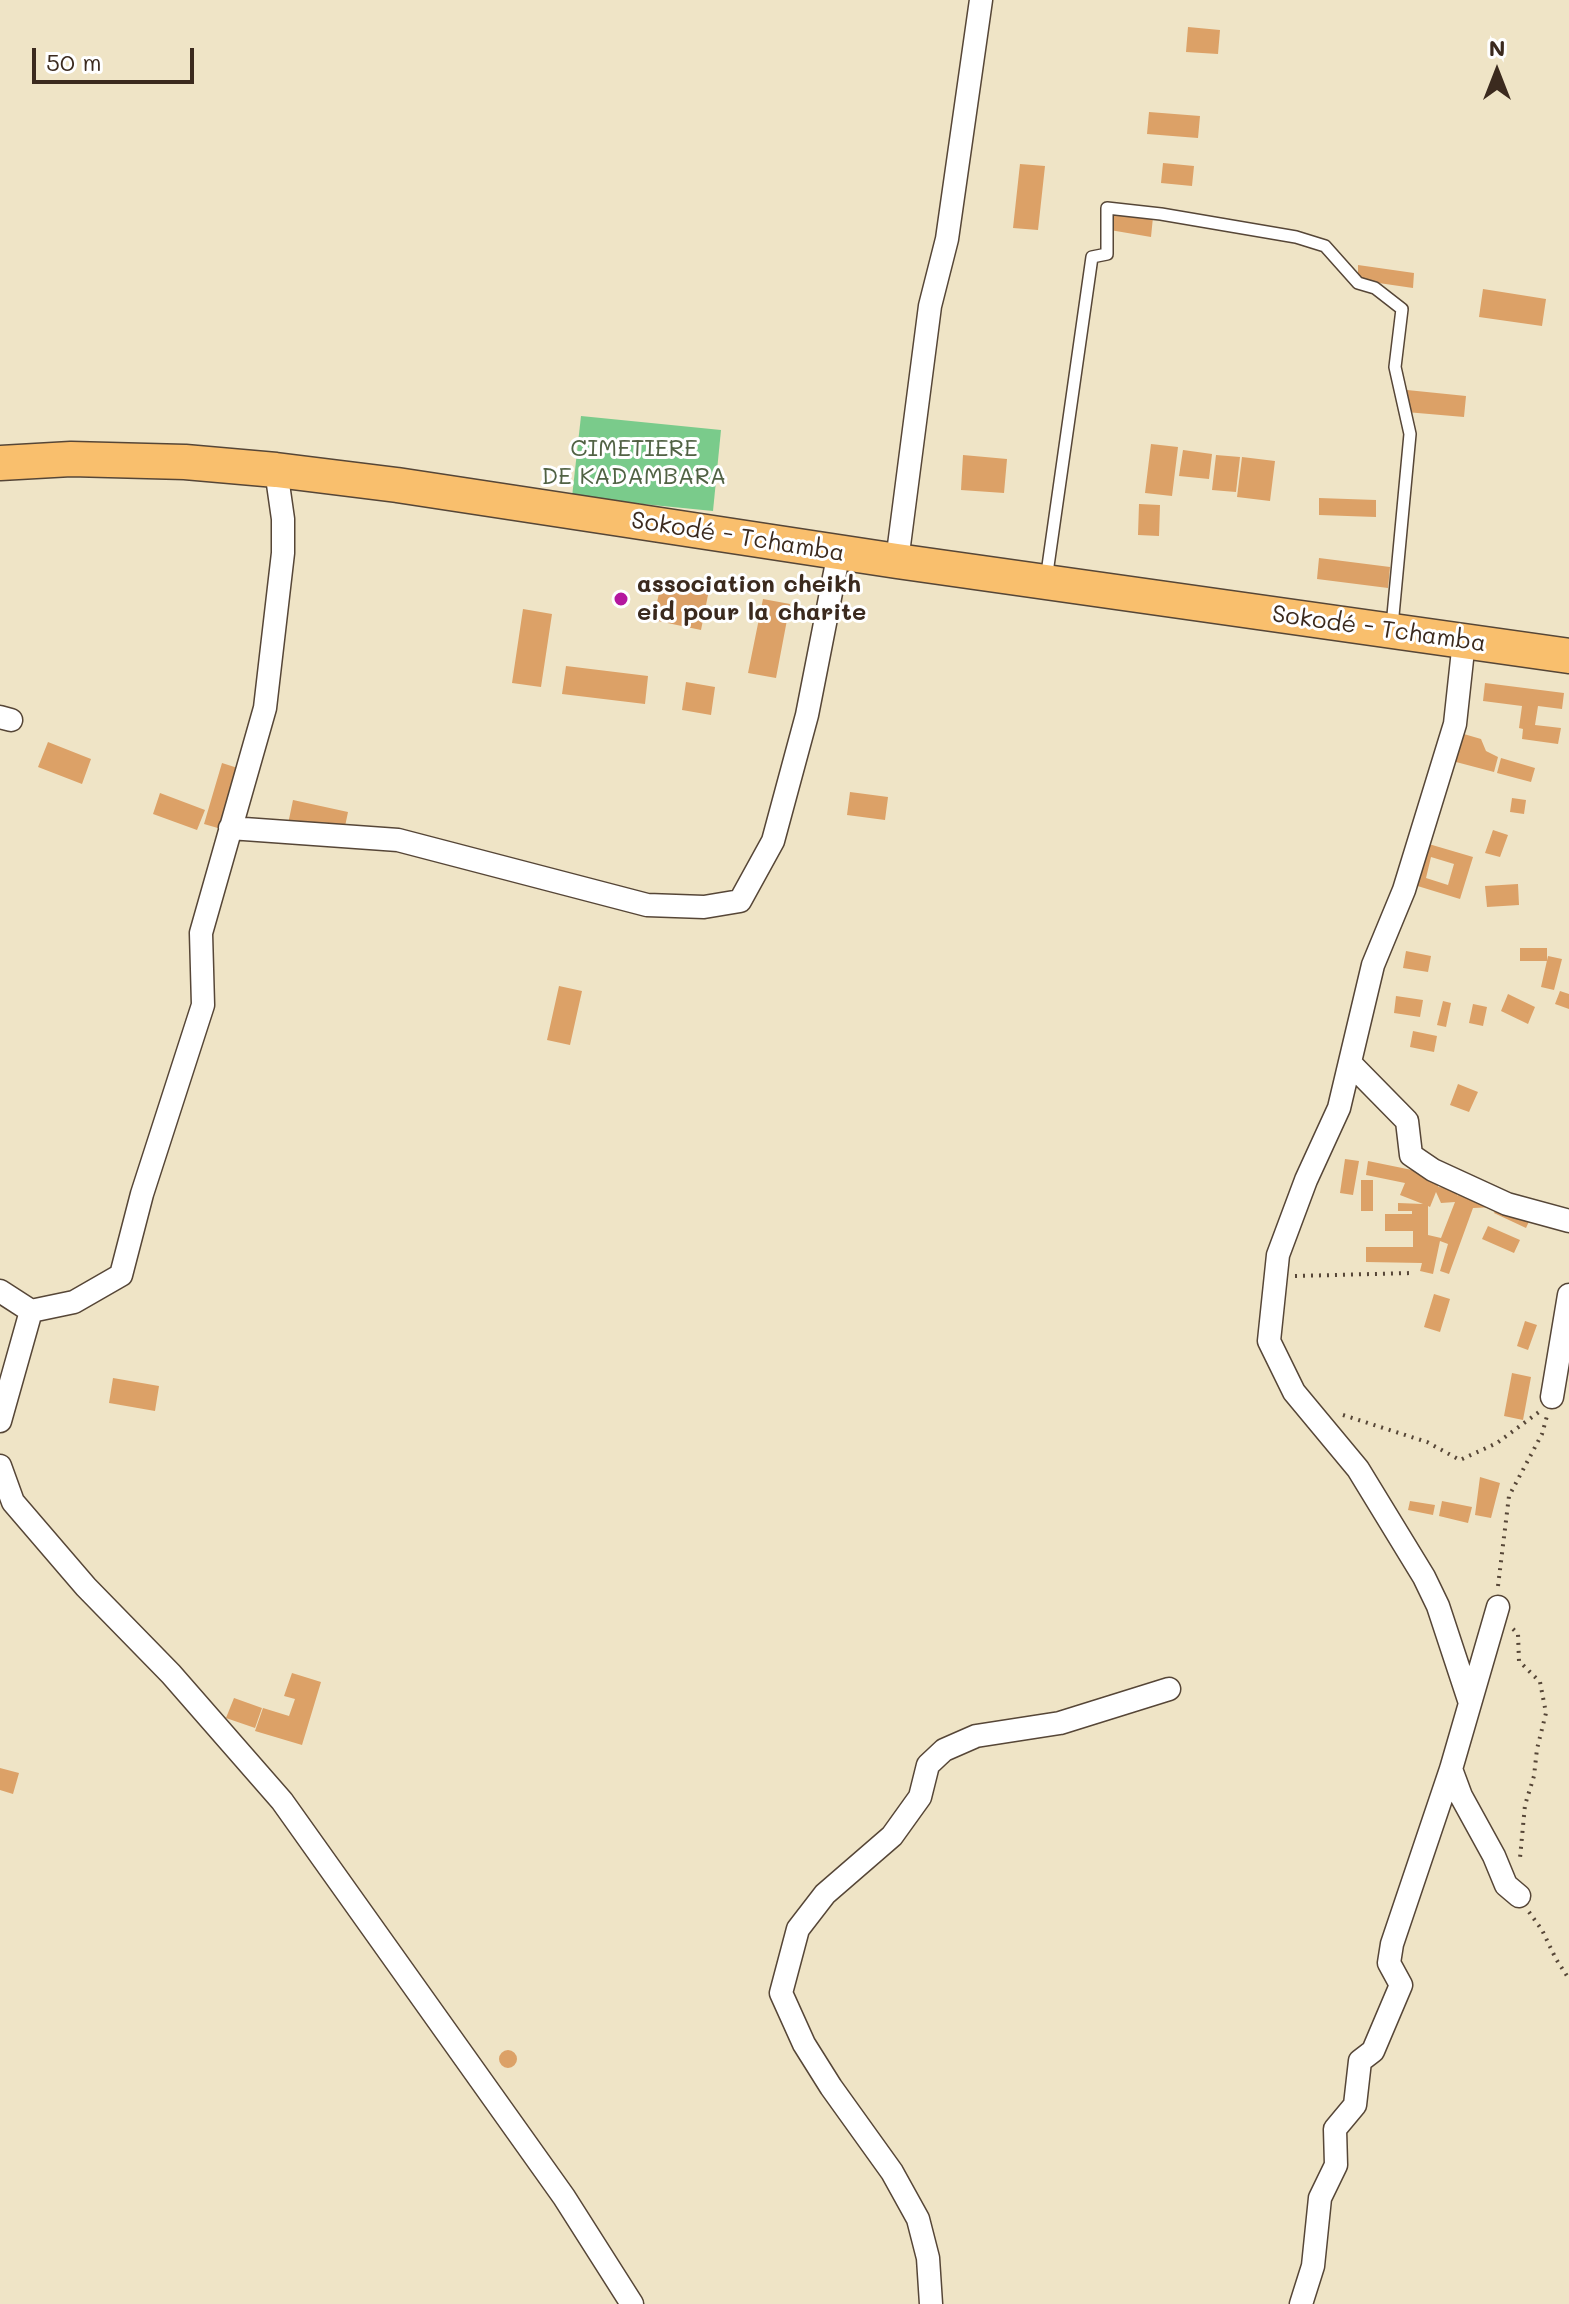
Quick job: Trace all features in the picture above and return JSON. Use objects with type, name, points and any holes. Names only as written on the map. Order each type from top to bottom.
[{"type":"main road","name":"Sokodé - Tchamba","points":[[0,463],[71,459],[185,462],[276,470],[1569,656]]},
{"type":"street","points":[[897,561],[930,306],[947,239],[981,0]]},
{"type":"street","points":[[0,1291],[31,1311],[74,1302],[121,1275],[142,1194],[203,1005],[201,933],[265,708],[283,553],[283,519],[276,470]]},
{"type":"street","points":[[230,828],[398,840],[647,905],[704,907],[740,901],[773,841],[807,715],[839,552]]},
{"type":"street","points":[[1464,641],[1455,724],[1404,890],[1373,965],[1339,1108],[1306,1180],[1278,1255],[1269,1341],[1294,1392],[1358,1469],[1424,1577],[1438,1606],[1470,1703]]},
{"type":"street","points":[[1350,1063],[1407,1121],[1411,1155],[1433,1170],[1507,1204],[1569,1221]]},
{"type":"street","points":[[1552,1397],[1569,1295]]},
{"type":"street","points":[[0,1421],[31,1311]]},
{"type":"street","points":[[0,1466],[13,1502],[86,1587],[171,1674],[282,1801],[564,2197],[632,2304]]},
{"type":"street","points":[[1301,2304],[1313,2266],[1320,2198],[1336,2165],[1335,2129],[1355,2105],[1360,2061],[1373,2051],[1401,1985],[1389,1963],[1392,1944],[1451,1769],[1498,1607]]},
{"type":"street","points":[[931,2304],[928,2258],[918,2219],[892,2172],[804,2044],[781,1993],[798,1929],[825,1894],[892,1836],[920,1797],[928,1765],[944,1750],[976,1736],[1060,1723],[1169,1689]]},
{"type":"street","points":[[1451,1769],[1461,1796],[1506,1885],[1519,1896]]},
{"type":"lane","points":[[1046,581],[1092,257],[1107,254],[1107,208],[1161,214],[1296,237],[1325,246],[1358,283],[1375,288],[1402,309],[1395,367],[1410,434],[1392,630]]},
{"type":"path","points":[[1277,1276],[1413,1273]]},
{"type":"green space","name":"CIMETIERE DE KADAMBARA","points":[[581,416],[721,430],[713,511],[572,497]]},
{"type":"building","points":[[1188,27],[1220,30],[1218,54],[1186,52]]},
{"type":"building","points":[[1149,112],[1200,116],[1198,138],[1147,134]]},
{"type":"building","points":[[1163,163],[1194,166],[1192,186],[1161,183]]},
{"type":"building","points":[[1020,164],[1045,166],[1038,230],[1013,228]]},
{"type":"building","points":[[1110,213],[1153,217],[1151,237],[1110,230]]},
{"type":"building","points":[[1358,265],[1414,273],[1413,288],[1358,280]]},
{"type":"building","points":[[1483,289],[1546,299],[1542,326],[1479,317]]},
{"type":"building","points":[[1407,390],[1466,396],[1464,417],[1406,412]]},
{"type":"building","points":[[1151,444],[1178,447],[1172,496],[1145,493]]},
{"type":"building","points":[[1183,450],[1212,454],[1209,479],[1179,476]]},
{"type":"building","points":[[963,455],[1007,459],[1004,493],[961,490]]},
{"type":"building","points":[[1216,455],[1240,457],[1236,492],[1212,490]]},
{"type":"building","points":[[1242,457],[1275,461],[1270,501],[1237,497]]},
{"type":"building","points":[[1319,498],[1376,500],[1376,517],[1319,515]]},
{"type":"building","points":[[1139,504],[1160,505],[1159,536],[1138,535]]},
{"type":"building","points":[[1319,558],[1390,567],[1388,588],[1317,579]]},
{"type":"building","points":[[662,580],[709,590],[701,630],[653,620]]},
{"type":"building","points":[[763,599],[790,604],[776,678],[748,673]]},
{"type":"building","points":[[523,609],[552,614],[541,687],[512,683]]},
{"type":"building","points":[[566,666],[648,676],[645,704],[562,694]]},
{"type":"building","points":[[686,682],[715,687],[711,715],[682,710]]},
{"type":"building","points":[[1485,683],[1564,693],[1562,709],[1538,706],[1535,725],[1561,728],[1558,744],[1522,739],[1523,729],[1519,728],[1522,706],[1483,701]]},
{"type":"building","points":[[1457,732],[1481,739],[1486,751],[1498,757],[1494,772],[1456,762],[1453,748]]},
{"type":"building","points":[[48,742],[91,759],[82,784],[38,767]]},
{"type":"building","points":[[1501,758],[1535,768],[1531,782],[1497,773]]},
{"type":"building","points":[[222,763],[247,771],[228,831],[204,824]]},
{"type":"building","points":[[850,792],[888,797],[885,820],[847,815]]},
{"type":"building","points":[[160,793],[205,810],[197,830],[153,814]]},
{"type":"building","points":[[1512,798],[1526,800],[1524,814],[1510,812]]},
{"type":"building","points":[[293,800],[348,812],[343,836],[288,824]]},
{"type":"building","points":[[1493,830],[1508,835],[1500,857],[1485,853]]},
{"type":"building","points":[[1422,842],[1473,857],[1460,899],[1411,884]],"holes":[[[1431,857],[1454,864],[1448,885],[1426,878]]]},
{"type":"building","points":[[1518,884],[1519,905],[1487,907],[1485,886]]},
{"type":"building","points":[[1520,948],[1547,948],[1547,961],[1520,961]]},
{"type":"building","points":[[1406,951],[1431,956],[1428,972],[1403,968]]},
{"type":"building","points":[[1548,956],[1562,959],[1554,990],[1541,987]]},
{"type":"building","points":[[559,986],[582,991],[570,1045],[547,1040]]},
{"type":"building","points":[[1560,991],[1569,994],[1569,1009],[1555,1004]]},
{"type":"building","points":[[1508,994],[1535,1007],[1528,1024],[1501,1011]]},
{"type":"building","points":[[1396,996],[1423,1000],[1420,1017],[1394,1013]]},
{"type":"building","points":[[1443,1001],[1451,1003],[1446,1027],[1437,1025]]},
{"type":"building","points":[[1473,1004],[1487,1007],[1483,1026],[1469,1023]]},
{"type":"building","points":[[1413,1031],[1437,1036],[1434,1052],[1410,1047]]},
{"type":"building","points":[[1458,1084],[1478,1092],[1469,1112],[1450,1105]]},
{"type":"building","points":[[1345,1159],[1359,1161],[1353,1195],[1340,1193]]},
{"type":"building","points":[[1368,1161],[1412,1170],[1440,1182],[1438,1187],[1453,1188],[1458,1196],[1459,1191],[1531,1217],[1526,1228],[1494,1213],[1497,1207],[1473,1208],[1449,1274],[1440,1271],[1448,1244],[1440,1241],[1433,1274],[1420,1271],[1422,1263],[1366,1262],[1366,1247],[1413,1247],[1413,1231],[1385,1231],[1385,1214],[1412,1214],[1412,1211],[1398,1211],[1398,1203],[1423,1204],[1400,1195],[1405,1183],[1366,1175]],"holes":[[[1436,1192],[1441,1203],[1455,1202],[1441,1238],[1428,1235],[1428,1206]]]},
{"type":"building","points":[[1361,1180],[1373,1180],[1373,1211],[1361,1211]]},
{"type":"building","points":[[1488,1226],[1520,1240],[1514,1253],[1482,1239]]},
{"type":"building","points":[[1434,1294],[1450,1299],[1440,1332],[1424,1327]]},
{"type":"building","points":[[1525,1321],[1537,1325],[1528,1350],[1517,1346]]},
{"type":"building","points":[[1512,1373],[1531,1377],[1523,1420],[1504,1416]]},
{"type":"building","points":[[113,1378],[159,1386],[155,1411],[109,1403]]},
{"type":"building","points":[[1480,1477],[1500,1483],[1491,1518],[1475,1515]]},
{"type":"building","points":[[1410,1501],[1435,1505],[1433,1515],[1408,1510]]},
{"type":"building","points":[[1442,1501],[1472,1507],[1468,1523],[1439,1516]]},
{"type":"building","points":[[292,1673],[321,1682],[302,1745],[255,1731],[263,1708],[289,1716],[295,1699],[284,1696]]},
{"type":"building","points":[[234,1698],[262,1708],[255,1728],[226,1718]]},
{"type":"building","points":[[0,1768],[19,1773],[13,1794],[0,1790]]},
{"type":"building","points":[[508,2050],[517,2059],[508,2068],[499,2059]]},
{"type":"place","name":"association cheikh eid pour la charite","points":[[621,599]]}]
